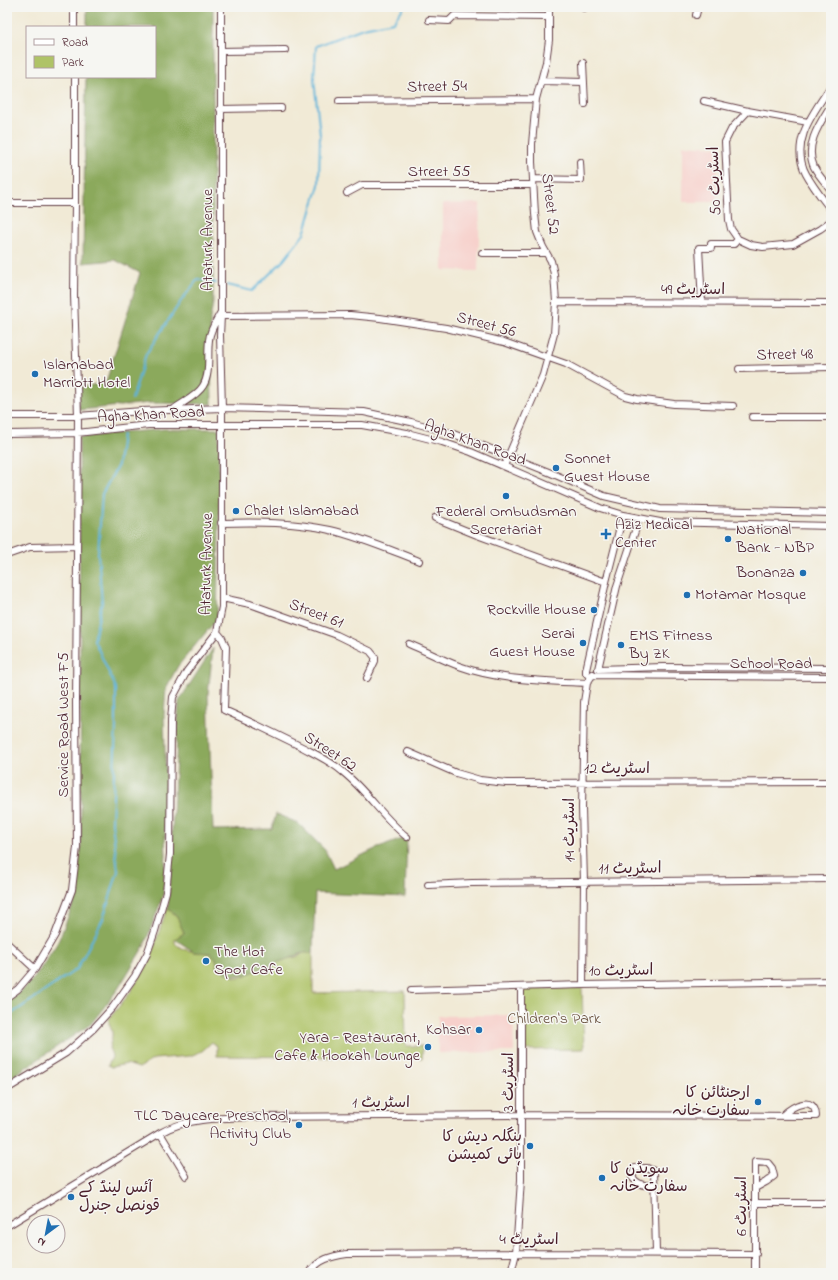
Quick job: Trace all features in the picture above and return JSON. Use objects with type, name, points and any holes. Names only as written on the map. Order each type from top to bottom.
[{"type":"street","points":[[74,7],[74,26]]},
{"type":"street","name":"Ataturk Avenue","points":[[7,1089],[66,1053],[94,1028],[113,1007],[135,976],[147,954],[166,892],[170,854],[171,720],[173,698],[187,670],[217,632],[221,614],[221,7]]},
{"type":"street","name":"Street 52","points":[[504,466],[543,376],[549,358],[554,334],[556,302],[554,274],[551,261],[537,232],[532,144],[536,99],[542,81],[549,40],[549,7]]},
{"type":"street","points":[[696,15],[698,7]]},
{"type":"street","points":[[429,20],[449,21],[454,16],[549,17]]},
{"type":"street","points":[[221,52],[285,50]]},
{"type":"street","points":[[583,63],[585,104]]},
{"type":"street","name":"Service Road West F5","points":[[7,997],[18,989],[36,969],[55,935],[72,890],[77,847],[78,416],[74,294],[76,203],[74,78]]},
{"type":"street","points":[[542,81],[584,82]]},
{"type":"street","points":[[831,86],[808,122],[801,146],[802,164],[812,184],[831,210]]},
{"type":"street","name":"Street 54","points":[[339,101],[536,99]]},
{"type":"street","points":[[704,101],[808,122]]},
{"type":"street","points":[[831,105],[814,136],[811,149],[812,162],[831,190]]},
{"type":"street","points":[[220,108],[281,108]]},
{"type":"street","name":"اسٹریٹ 50","points":[[736,241],[729,220],[725,142],[732,128],[748,111]]},
{"type":"street","name":"Street 55","points":[[347,193],[362,185],[581,180],[580,162]]},
{"type":"street","points":[[7,203],[76,203]]},
{"type":"street","points":[[702,302],[699,248],[711,248],[710,244],[736,241],[763,247],[793,244],[831,221]]},
{"type":"street","points":[[482,253],[546,253]]},
{"type":"street","name":"اسٹریٹ 49","points":[[556,302],[831,303]]},
{"type":"street","points":[[172,410],[192,397],[203,387],[208,363],[209,340],[214,325],[221,314]]},
{"type":"street","name":"Street 56","points":[[221,314],[350,315],[440,327],[471,333],[504,342],[566,364],[631,398],[674,404],[733,406]]},
{"type":"street","name":"Street 48","points":[[739,369],[831,367]]},
{"type":"street","name":"Agha Khan Road","points":[[7,416],[78,416],[222,408],[364,412],[438,429],[508,455],[604,496],[660,509],[831,513]]},
{"type":"street","points":[[752,417],[831,417]]},
{"type":"street","name":"Agha Khan Road","points":[[7,434],[78,433],[148,425],[362,425],[407,433],[442,442],[471,452],[600,508],[639,519],[660,522],[831,526]]},
{"type":"street","points":[[660,509],[660,522]]},
{"type":"street","points":[[591,676],[586,674],[586,670],[623,515]]},
{"type":"street","points":[[435,518],[593,579],[606,582]]},
{"type":"street","points":[[598,669],[617,586],[639,519]]},
{"type":"street","points":[[221,523],[272,523],[318,528],[339,533],[419,561]]},
{"type":"street","points":[[7,555],[30,547],[77,546]]},
{"type":"street","name":"Street 61","points":[[222,598],[250,604],[279,614],[337,635],[366,649],[373,654],[375,661],[366,678]]},
{"type":"street","name":"Street 62","points":[[217,632],[222,638],[226,647],[224,710],[283,738],[343,771],[395,827],[407,837]]},
{"type":"street","points":[[409,644],[460,667],[502,677],[532,681],[587,684]]},
{"type":"street","name":"School Road","points":[[586,670],[663,668],[831,668]]},
{"type":"street","name":"اسٹریٹ 14","points":[[583,985],[584,882],[582,808],[584,702],[587,684],[591,676],[598,669]]},
{"type":"street","name":"School Road","points":[[591,676],[831,677]]},
{"type":"street","name":"اسٹریٹ 12","points":[[408,752],[456,773],[480,780],[506,783],[831,782]]},
{"type":"street","name":"اسٹریٹ 11","points":[[428,885],[472,882],[831,879]]},
{"type":"street","points":[[7,943],[36,969]]},
{"type":"street","name":"اسٹریٹ 10","points":[[410,990],[583,985],[831,981]]},
{"type":"street","name":"اسٹریٹ 3","points":[[511,1273],[516,1253],[521,1180],[521,987]]},
{"type":"street","name":"اسٹریٹ 1","points":[[7,1226],[167,1129],[195,1122],[223,1118],[522,1114],[816,1116],[816,1112],[812,1107],[805,1104],[798,1104],[784,1115]]},
{"type":"street","points":[[160,1133],[186,1176]]},
{"type":"street","name":"اسٹریٹ 6","points":[[755,1273],[755,1162],[768,1163],[772,1168],[774,1176],[757,1187]]},
{"type":"street","points":[[654,1186],[640,1185],[636,1182],[632,1177],[635,1168],[647,1168],[654,1171],[656,1253]]},
{"type":"street","points":[[756,1203],[831,1204]]},
{"type":"street","name":"اسٹریٹ 4","points":[[310,1273],[314,1266],[331,1256],[347,1254],[756,1254]]},
{"type":"shaded area","points":[[683,145],[718,147],[717,202],[683,202]]},
{"type":"shaded area","points":[[480,203],[478,271],[443,270],[443,204]]},
{"type":"shaded area","points":[[513,1015],[514,1052],[438,1053],[438,1016]]},
{"type":"green space","points":[[87,7],[213,7],[213,303],[210,319],[212,404],[150,403],[79,410],[78,388],[106,382],[140,273],[115,260],[83,263],[86,78],[156,78],[156,26],[87,26]]},
{"type":"green space","points":[[163,429],[219,429],[219,533],[217,619],[178,666],[166,688],[164,715],[166,855],[163,896],[144,946],[118,989],[91,1024],[7,1080],[7,1002],[15,997],[35,977],[58,942],[75,899],[81,848],[79,437]]},
{"type":"green space","points":[[213,648],[208,694],[213,830],[272,829],[276,814],[298,823],[325,850],[334,869],[373,850],[407,837],[405,897],[315,893],[313,953],[303,953],[245,975],[231,975],[217,967],[216,958],[210,953],[194,952],[175,939],[184,933],[176,915],[168,909],[179,701]]},
{"type":"green space","points":[[167,909],[174,913],[180,922],[184,933],[175,939],[175,943],[186,950],[210,953],[214,955],[217,960],[219,970],[233,976],[243,976],[257,968],[266,971],[273,963],[277,961],[298,957],[304,952],[313,953],[313,993],[405,991],[406,1046],[423,1046],[422,1058],[217,1056],[217,1046],[212,1042],[202,1051],[190,1056],[154,1059],[139,1068],[127,1064],[111,1067],[108,1065],[112,1056],[109,1048],[112,1038],[112,1030],[109,1019],[129,994],[148,964]]},
{"type":"green space","name":"Children's Park","points":[[582,988],[584,1049],[525,1050],[523,989]]},
{"type":"waterway","points":[[227,285],[252,291],[284,260],[304,234],[319,185],[320,135],[314,79],[316,46],[363,28],[393,22],[404,7]]},
{"type":"waterway","points":[[132,399],[146,354],[181,301],[198,279],[216,283]]},
{"type":"waterway","points":[[7,1017],[77,969],[103,919],[118,871],[112,823],[116,688],[94,640],[102,602],[98,554],[102,494],[118,465],[122,435]]},
{"type":"place","name":"Islamabad Marriott Hotel","points":[[35,374]]},
{"type":"place","name":"Sonnet Guest House","points":[[556,468]]},
{"type":"place","name":"Federal Ombudsman Secretariat","points":[[506,496]]},
{"type":"place","name":"Chalet Islamabad","points":[[236,511]]},
{"type":"place","name":"Aziz Medical Center","points":[[606,534]]},
{"type":"place","name":"National Bank - NBP","points":[[728,539]]},
{"type":"place","name":"Bonanza","points":[[803,573]]},
{"type":"place","name":"Motamar Mosque","points":[[687,595]]},
{"type":"place","name":"Rockville House","points":[[594,610]]},
{"type":"place","name":"Serai Guest House","points":[[583,643]]},
{"type":"place","name":"EMS Fitness By ZK","points":[[621,645]]},
{"type":"place","name":"The Hot Spot Cafe","points":[[206,961]]},
{"type":"place","name":"Kohsar","points":[[479,1030]]},
{"type":"place","name":"Yara - Restaurant, Cafe & Hookah Lounge","points":[[428,1047]]},
{"type":"place","name":"ارجنٹائن کا سفارت خانہ","points":[[758,1102]]},
{"type":"place","name":"TLC Daycare, Preschool, Activity Club","points":[[299,1125]]},
{"type":"place","name":"بنگلہ دیش کا ہائی کمیشن","points":[[530,1146]]},
{"type":"place","name":"سویڈن کا سفارت خانہ","points":[[602,1178]]},
{"type":"place","name":"آئس لینڈ کے قونصل جنرل","points":[[71,1197]]}]
